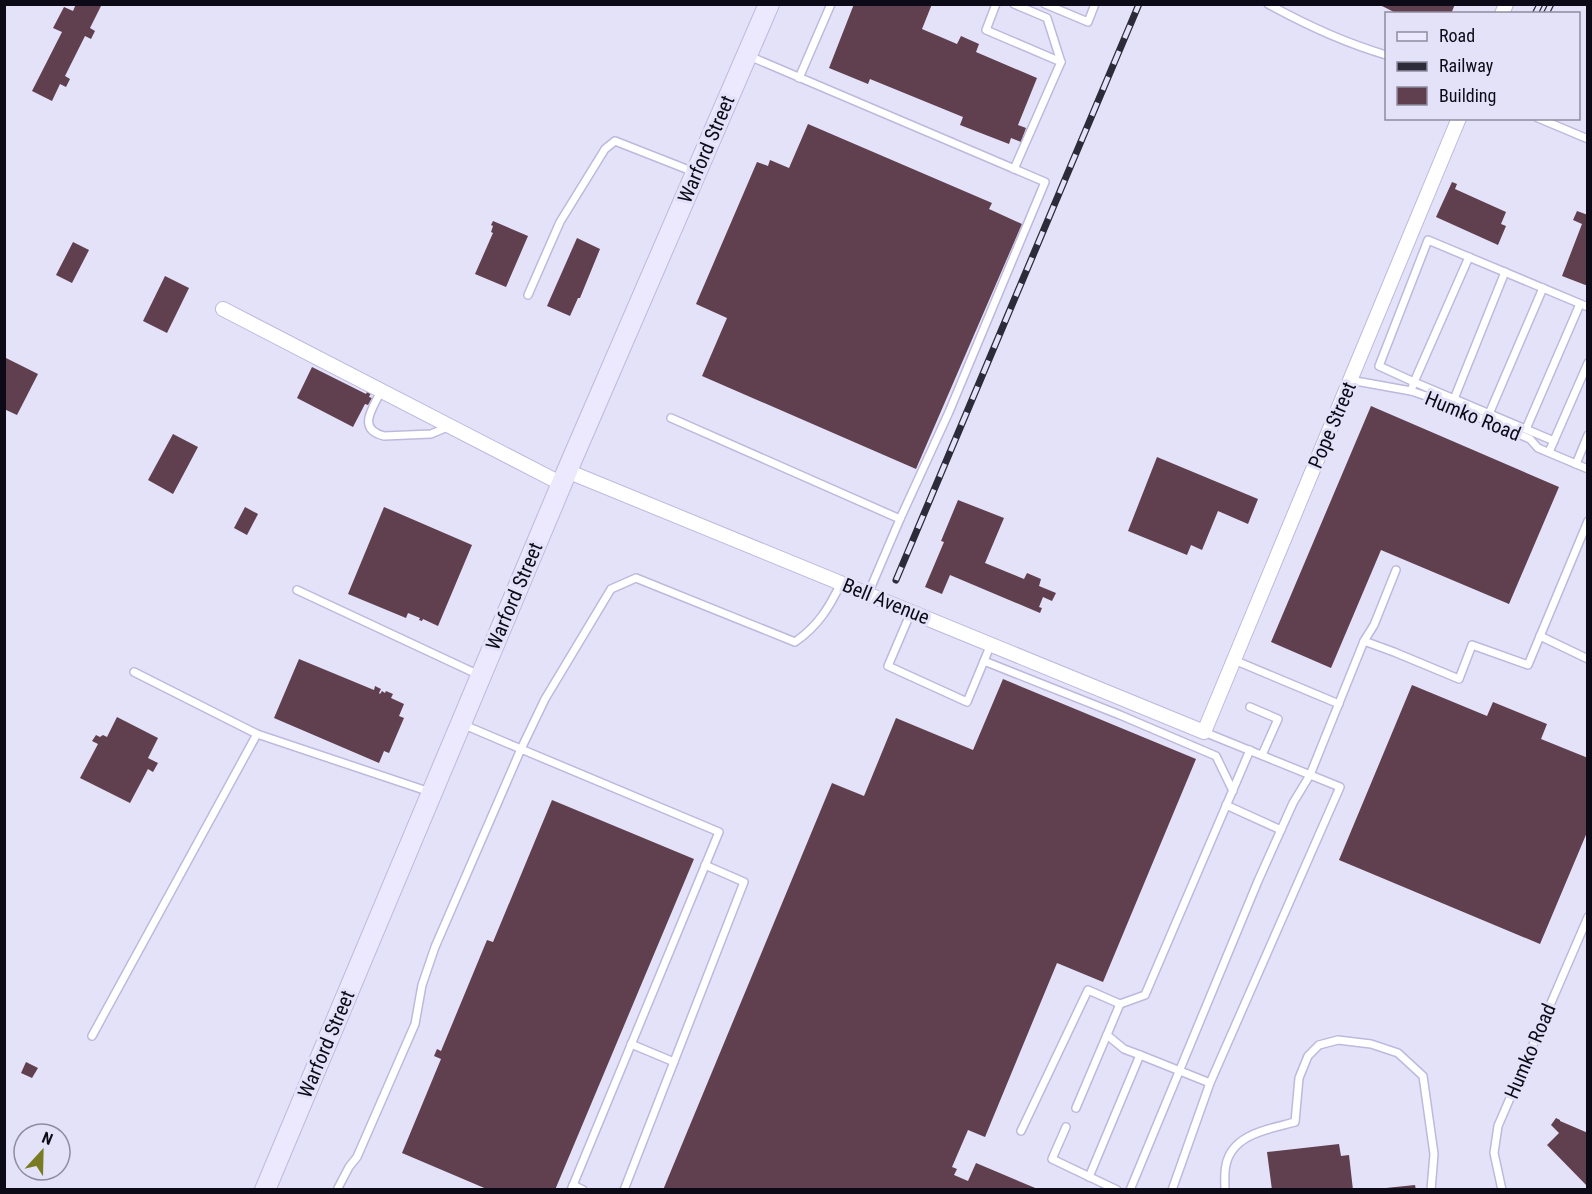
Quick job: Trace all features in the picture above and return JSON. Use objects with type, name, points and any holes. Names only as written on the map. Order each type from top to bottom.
[{"type":"main road","name":"Warford Street","points":[[265,1190],[565,477],[769,4]]},
{"type":"street","name":"Pope Street","points":[[1204,732],[1458,120]]},
{"type":"street","name":"Bell Avenue","points":[[223,309],[450,426],[565,477],[841,583],[1204,732]]},
{"type":"lane","points":[[799,78],[831,4]]},
{"type":"lane","points":[[996,4],[986,30],[1061,62]]},
{"type":"lane","points":[[1014,4],[1047,18],[1061,62],[1014,169]]},
{"type":"lane","points":[[1045,4],[1088,22],[1095,4]]},
{"type":"lane","points":[[1268,4],[1360,48],[1385,55]]},
{"type":"lane","points":[[747,55],[1045,182],[949,412],[868,594]]},
{"type":"lane","points":[[1543,120],[1587,139]]},
{"type":"lane","points":[[528,295],[560,222],[605,148],[615,141],[696,173]]},
{"type":"lane","points":[[1554,441],[1379,366],[1428,240],[1587,307]]},
{"type":"lane","points":[[1411,391],[1469,257]]},
{"type":"lane","points":[[1454,399],[1505,272]]},
{"type":"lane","points":[[1489,414],[1543,288]]},
{"type":"lane","points":[[1526,429],[1580,304]]},
{"type":"lane","points":[[1549,452],[1587,363]]},
{"type":"lane","name":"Humko Road","points":[[1350,380],[1411,391],[1436,399],[1530,439],[1538,448],[1587,470]]},
{"type":"lane","points":[[381,391],[368,423],[369,427],[378,434],[384,436],[431,434],[450,426]]},
{"type":"lane","points":[[670,418],[900,519]]},
{"type":"lane","points":[[1576,464],[1587,435]]},
{"type":"lane","points":[[1364,641],[1459,679],[1472,645],[1528,665],[1587,521]]},
{"type":"lane","points":[[1130,1190],[1253,891],[1293,803],[1310,775],[1364,641],[1374,625],[1396,570]]},
{"type":"lane","points":[[339,1189],[349,1167],[357,1157],[415,1024],[422,985],[435,947],[521,749],[545,699],[611,590],[636,578],[795,642],[810,631],[832,602],[841,583]]},
{"type":"lane","points":[[297,590],[481,676]]},
{"type":"lane","points":[[911,612],[888,666],[967,702],[991,644]]},
{"type":"lane","points":[[1540,636],[1587,659]]},
{"type":"lane","points":[[1234,660],[1339,704]]},
{"type":"lane","points":[[984,661],[1216,756],[1233,791]]},
{"type":"lane","points":[[134,672],[257,734],[432,792]]},
{"type":"lane","points":[[1250,707],[1278,718],[1262,755]]},
{"type":"lane","points":[[461,724],[719,832],[572,1187],[583,1190]]},
{"type":"lane","points":[[1172,1190],[1210,1083],[1340,787],[1204,732]]},
{"type":"lane","points":[[92,1036],[257,734]]},
{"type":"lane","points":[[1020,1131],[1088,990],[1120,1004],[1145,995],[1250,750]]},
{"type":"lane","points":[[1226,805],[1281,830]]},
{"type":"lane","points":[[624,1190],[744,882],[705,865]]},
{"type":"lane","name":"Humko Road","points":[[1502,1190],[1494,1153],[1498,1126],[1587,917]]},
{"type":"lane","points":[[1076,1108],[1120,1004]]},
{"type":"lane","points":[[1107,1035],[1124,1049],[1210,1083]]},
{"type":"lane","points":[[1225,1190],[1226,1166],[1231,1152],[1251,1134],[1295,1122],[1299,1078],[1308,1056],[1318,1045],[1338,1040],[1371,1044],[1398,1053],[1423,1076],[1434,1154],[1431,1190]]},
{"type":"lane","points":[[631,1044],[674,1062]]},
{"type":"lane","points":[[1089,1177],[1140,1055]]},
{"type":"lane","points":[[1066,1127],[1052,1159],[1117,1190]]},
{"type":"building","points":[[76,4],[102,4],[90,28],[95,31],[91,39],[85,36],[65,76],[70,79],[66,87],[60,84],[52,101],[32,91],[62,32],[53,28],[64,7],[73,11]]},
{"type":"building","points":[[854,4],[932,4],[922,29],[957,44],[961,36],[979,44],[976,52],[1037,78],[1018,125],[1026,128],[1021,142],[1011,138],[1009,144],[960,125],[963,117],[870,79],[868,84],[829,68]]},
{"type":"building","points":[[1378,4],[1455,4],[1452,12],[1394,12]]},
{"type":"building","points":[[808,124],[992,203],[989,209],[1022,224],[916,469],[702,376],[727,318],[696,304],[757,162],[768,166],[770,160],[789,168]]},
{"type":"building","points":[[1452,182],[1457,184],[1455,189],[1506,212],[1501,224],[1506,226],[1498,245],[1436,217]]},
{"type":"building","points":[[1577,211],[1588,215],[1588,286],[1562,276],[1582,224],[1573,220]]},
{"type":"building","points":[[493,221],[528,236],[506,287],[475,274],[493,233],[491,225]]},
{"type":"building","points":[[577,238],[600,249],[570,316],[547,306]]},
{"type":"building","points":[[73,242],[89,250],[72,283],[56,275]]},
{"type":"building","points":[[165,276],[189,288],[167,333],[143,321]]},
{"type":"building","points":[[6,358],[38,374],[17,415],[4,409],[4,360]]},
{"type":"building","points":[[312,367],[366,394],[371,393],[369,397],[372,398],[368,405],[365,404],[353,427],[297,398]]},
{"type":"building","points":[[1371,406],[1559,487],[1509,604],[1381,550],[1331,668],[1271,642]]},
{"type":"building","points":[[173,434],[198,447],[173,494],[148,480]]},
{"type":"building","points":[[1157,457],[1258,499],[1248,524],[1218,511],[1202,550],[1191,545],[1187,555],[1128,531]]},
{"type":"building","points":[[958,500],[1004,518],[985,563],[1024,579],[1027,573],[1041,579],[1039,586],[1056,593],[1052,601],[1043,597],[1039,607],[1042,608],[1040,613],[950,575],[942,594],[925,587],[944,542],[941,541]]},
{"type":"building","points":[[245,507],[258,514],[247,535],[234,528]]},
{"type":"building","points":[[384,507],[472,545],[438,626],[423,619],[419,620],[420,618],[408,613],[406,618],[348,594]]},
{"type":"building","points":[[299,659],[374,690],[375,686],[381,689],[380,694],[386,691],[393,694],[391,698],[404,704],[399,716],[404,718],[389,753],[384,751],[379,763],[274,718]]},
{"type":"building","points":[[1003,679],[1196,759],[1103,982],[1057,963],[985,1137],[968,1130],[952,1167],[957,1169],[954,1175],[968,1181],[976,1163],[1040,1190],[663,1190],[832,783],[864,796],[896,718],[973,750]]},
{"type":"building","points":[[1412,685],[1487,716],[1493,702],[1547,724],[1541,739],[1588,758],[1588,830],[1540,944],[1339,860]]},
{"type":"building","points":[[117,717],[158,738],[148,758],[158,763],[153,772],[148,769],[130,803],[80,778],[98,744],[92,741],[96,735],[107,737]]},
{"type":"building","points":[[552,800],[694,859],[555,1190],[489,1190],[402,1153],[441,1059],[434,1056],[437,1049],[441,1051],[487,940],[493,942]]},
{"type":"building","points":[[26,1062],[38,1068],[32,1078],[21,1073]]},
{"type":"building","points":[[1556,1118],[1588,1133],[1588,1187],[1547,1145],[1559,1133],[1551,1125]]},
{"type":"building","points":[[1339,1144],[1341,1156],[1349,1155],[1353,1190],[1272,1190],[1267,1152]]},
{"type":"building","points":[[1415,1185],[1416,1190],[1386,1190],[1386,1188]]},
{"type":"railway","points":[[896,580],[1139,4]]},
{"type":"railway","points":[[1536,12],[1540,4]]},
{"type":"railway","points":[[1547,12],[1551,4]]}]
